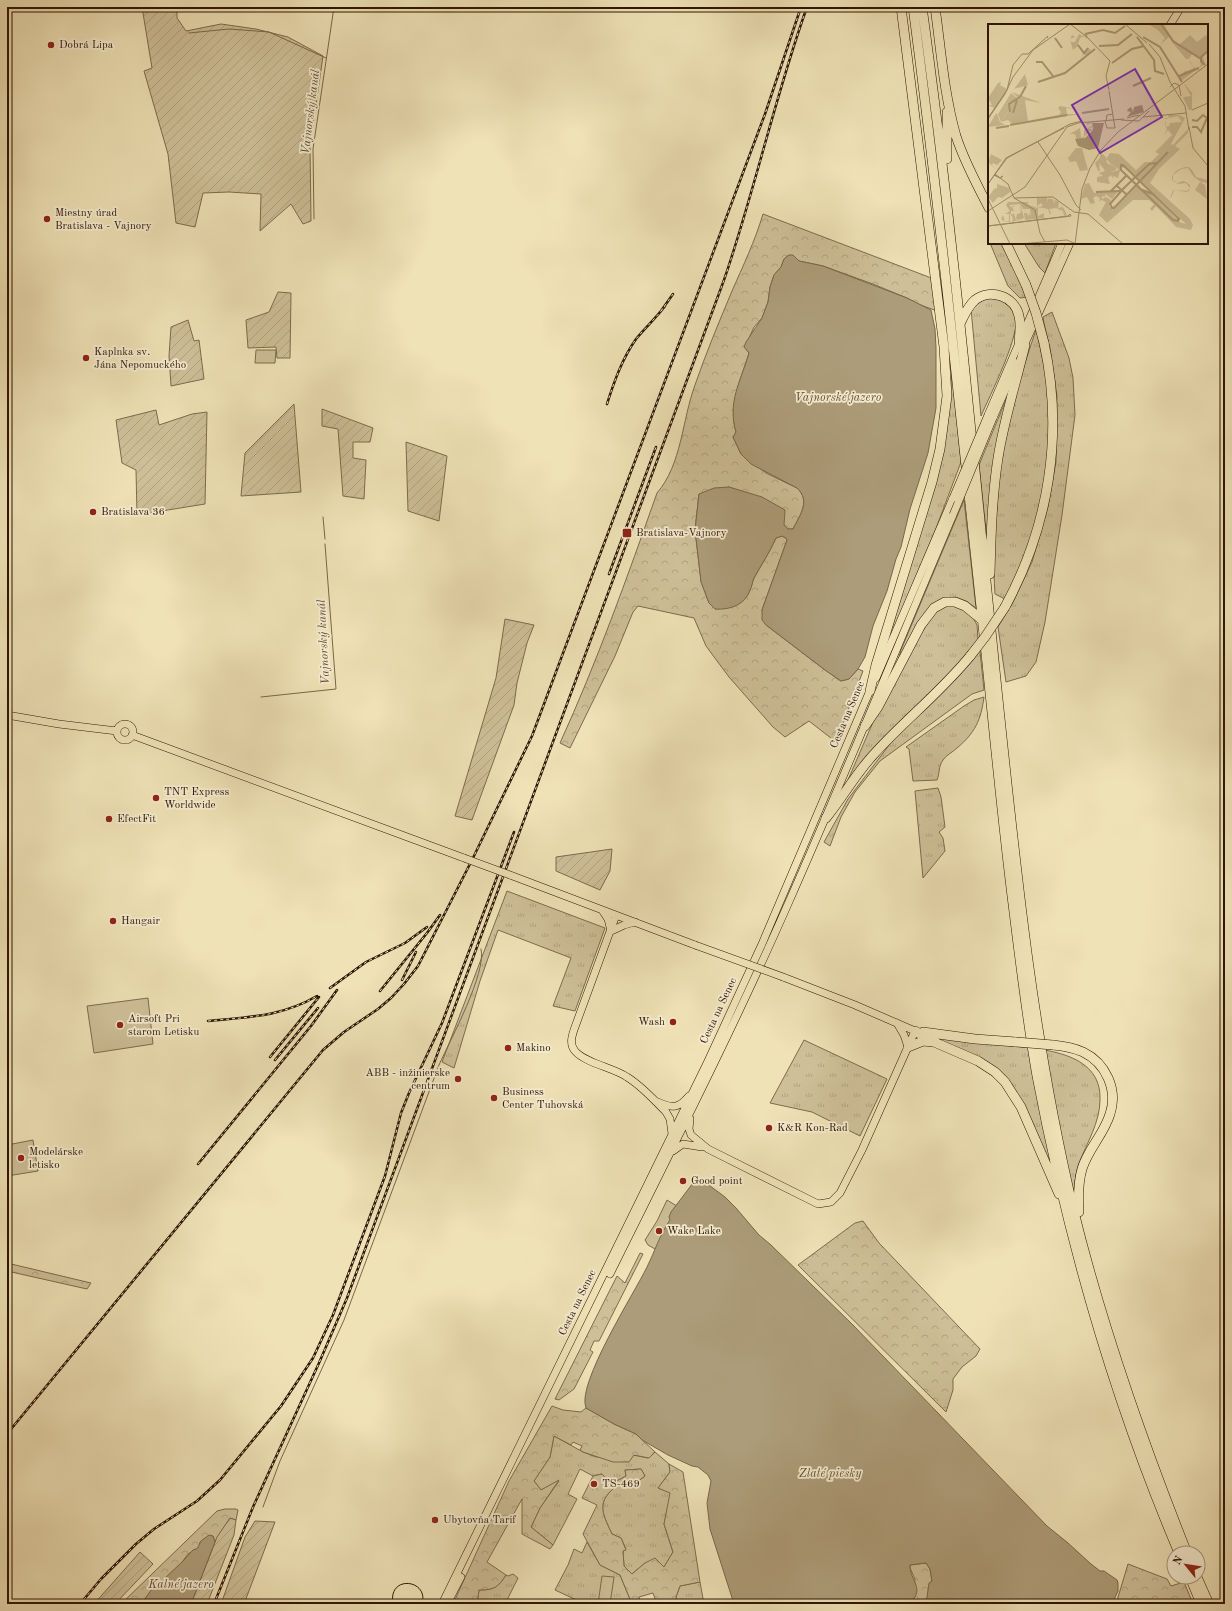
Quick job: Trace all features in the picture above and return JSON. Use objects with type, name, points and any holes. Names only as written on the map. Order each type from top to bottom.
[{"type":"highway","points":[[870,691],[876,665],[932,482],[945,421],[947,396],[944,347],[901,7]]},
{"type":"highway","points":[[913,7],[937,191],[953,346],[1026,950],[1045,1076],[1079,1229],[1117,1364],[1147,1450],[1184,1545]]},
{"type":"highway","points":[[922,7],[935,98],[959,326],[1004,829],[1020,959],[1038,1077],[1066,1208],[1090,1302],[1150,1482],[1176,1545]]},
{"type":"highway","points":[[935,7],[948,103],[946,203]]},
{"type":"highway","points":[[948,103],[962,153],[988,206]]},
{"type":"highway","points":[[826,818],[838,804],[853,780],[875,753],[971,656],[1005,607],[1023,571],[1032,546],[1048,484],[1052,455],[1053,412],[1048,362],[1036,313],[1026,285],[1006,244]]},
{"type":"highway","points":[[933,259],[953,346]]},
{"type":"highway","points":[[959,326],[965,313],[975,300],[982,295],[998,295],[1004,297],[1016,308],[1021,324],[1022,343],[995,478],[986,618]]},
{"type":"highway","points":[[865,726],[878,707],[921,625],[934,608],[947,602],[955,602],[966,606],[986,618]]},
{"type":"highway","points":[[915,1031],[934,1042],[978,1061],[990,1069],[1011,1090],[1066,1208]]},
{"type":"highway","points":[[915,1031],[975,1039],[1053,1045],[1079,1050],[1093,1058],[1108,1076],[1112,1089],[1111,1113],[1082,1170],[1078,1194],[1080,1216],[1079,1229]]},
{"type":"highway","points":[[908,1047],[923,1041],[934,1042]]},
{"type":"highway","points":[[1194,1585],[1202,1604]]},
{"type":"highway","points":[[1201,1585],[1209,1604]]},
{"type":"main road","points":[[1172,24],[1181,7]]},
{"type":"main road","points":[[990,417],[1022,343],[1062,244]]},
{"type":"main road","points":[[1022,343],[1070,244]]},
{"type":"main road","name":"Cesta na Senec","points":[[442,1604],[672,1136],[762,944],[953,498],[990,417]]},
{"type":"main road","name":"Cesta na Senec","points":[[447,1604],[693,1109],[762,962],[865,726],[953,515],[990,417]]},
{"type":"main road","points":[[7,715],[66,725],[117,731]]},
{"type":"main road","points":[[127,725],[131,728],[132,735],[129,739],[123,740],[118,737],[117,731],[120,726],[127,725]]},
{"type":"main road","points":[[132,735],[855,1005],[915,1031],[859,1156],[840,1193],[831,1202],[823,1204],[811,1201],[708,1149],[683,1144],[670,1154]]},
{"type":"main road","points":[[601,910],[608,919],[611,931]]},
{"type":"main road","points":[[616,915],[575,1027],[572,1044],[578,1054],[627,1076],[655,1100],[670,1119],[672,1136]]},
{"type":"main road","points":[[611,931],[635,922]]},
{"type":"main road","points":[[897,1023],[904,1035],[908,1047]]},
{"type":"main road","points":[[655,1100],[668,1106],[678,1106],[686,1100],[694,1089]]},
{"type":"main road","points":[[693,1109],[689,1129],[691,1135],[708,1149]]},
{"type":"green space","points":[[142,7],[177,7],[177,18],[186,31],[221,24],[256,29],[288,37],[323,56],[310,146],[311,221],[303,224],[291,204],[260,231],[261,194],[229,192],[203,193],[195,227],[176,223],[168,154],[144,71],[152,68]]},
{"type":"green space","points":[[763,214],[934,279],[937,311],[873,284],[823,266],[799,261],[789,255],[784,259],[781,267],[774,275],[770,287],[768,302],[762,318],[754,327],[745,347],[749,353],[734,402],[734,422],[736,432],[733,437],[741,454],[766,473],[797,488],[803,498],[803,508],[793,529],[788,529],[739,491],[729,487],[699,494],[695,530],[701,581],[709,603],[715,609],[721,609],[731,607],[744,600],[750,590],[754,578],[776,538],[782,536],[787,540],[762,610],[766,625],[841,681],[849,679],[858,669],[863,671],[836,742],[809,721],[785,737],[773,727],[729,677],[706,646],[694,618],[638,606],[633,612],[615,656],[570,748],[560,743],[599,651],[657,493],[672,469],[699,373],[722,314],[753,244]]},
{"type":"green space","points":[[990,244],[1002,244],[1027,297],[1020,298],[1008,286]]},
{"type":"green space","points":[[1025,244],[1056,244],[1045,273],[1039,267]]},
{"type":"green space","points":[[278,292],[291,293],[290,358],[277,358],[276,347],[248,348],[246,320],[269,312]]},
{"type":"green space","points":[[1000,298],[1012,309],[1015,314],[1016,322],[1010,349],[981,416],[971,309],[979,299]]},
{"type":"green space","points":[[1052,312],[1069,358],[1073,378],[1075,415],[1062,515],[1045,622],[1036,662],[1026,676],[1006,682],[998,627],[1013,602],[1032,562],[1048,507],[1056,462],[1057,396],[1050,348],[1043,317]]},
{"type":"green space","points":[[188,320],[194,341],[199,340],[204,379],[171,386],[169,356],[171,327]]},
{"type":"green space","points":[[1036,330],[1048,398],[1050,424],[1048,457],[1044,490],[1037,522],[1023,561],[1005,599],[995,594],[994,583],[999,474],[1011,412]]},
{"type":"green space","points":[[256,350],[276,350],[275,363],[255,363]]},
{"type":"green space","points":[[952,372],[961,462],[935,531],[887,645],[948,420]]},
{"type":"green space","points":[[1012,385],[1001,426],[991,477],[987,539],[979,465]]},
{"type":"green space","points":[[294,404],[301,492],[241,496],[245,453]]},
{"type":"green space","points":[[322,409],[373,428],[370,442],[353,442],[353,458],[366,460],[364,499],[343,496],[338,429],[322,426]]},
{"type":"green space","points":[[156,410],[159,425],[192,414],[207,412],[205,504],[137,515],[136,470],[122,463],[116,420]]},
{"type":"green space","points":[[406,442],[447,456],[439,521],[408,511]]},
{"type":"green space","points":[[964,500],[976,608],[966,601],[955,597],[939,600],[929,608],[897,664],[901,650]]},
{"type":"green space","points":[[951,604],[963,607],[971,614],[977,625],[978,639],[967,657],[848,780],[873,722],[913,647],[935,611]]},
{"type":"green space","points":[[505,619],[534,625],[527,643],[517,683],[514,705],[472,820],[455,816],[496,678]]},
{"type":"green space","points":[[980,651],[984,690],[972,694],[880,761],[855,792],[841,817],[830,846],[824,842],[848,799],[893,740]]},
{"type":"green space","points":[[984,697],[981,713],[976,726],[968,737],[943,760],[940,765],[937,780],[913,781],[909,749],[906,747],[964,706],[974,700]]},
{"type":"green space","points":[[938,788],[941,797],[945,827],[939,832],[943,838],[945,851],[923,878],[915,791]]},
{"type":"green space","points":[[612,849],[610,871],[600,890],[556,871],[556,857]]},
{"type":"green space","points":[[507,891],[605,928],[575,1011],[553,1006],[571,958],[498,930],[480,981],[454,1068],[442,1062]]},
{"type":"green space","name":"Airsoft Pri starom Letisku","points":[[148,998],[153,1044],[94,1053],[87,1006]]},
{"type":"green space","points":[[934,1037],[1050,1051],[1065,1055],[1079,1062],[1091,1071],[1098,1083],[1100,1100],[1098,1116],[1078,1166],[1074,1190],[1051,1169],[1014,1090]]},
{"type":"green space","points":[[804,1040],[887,1079],[860,1136],[812,1112],[770,1103]]},
{"type":"green space","name":"Modelárske letisko","points":[[33,1140],[38,1171],[7,1176],[7,1145]]},
{"type":"green space","name":"Wake Lake","points":[[667,1200],[680,1208],[655,1249],[648,1245],[645,1240],[657,1221]]},
{"type":"green space","points":[[863,1221],[879,1243],[980,1349],[976,1356],[962,1367],[953,1379],[953,1390],[946,1412],[798,1265],[855,1223]]},
{"type":"green space","points":[[640,1253],[643,1254],[599,1341],[594,1341],[590,1350],[593,1352],[574,1389],[559,1400],[555,1399],[617,1276],[625,1283]]},
{"type":"green space","points":[[7,1263],[91,1283],[87,1289],[7,1271]]},
{"type":"green space","points":[[552,1406],[563,1410],[581,1412],[586,1408],[614,1424],[636,1434],[655,1452],[649,1458],[634,1455],[629,1462],[613,1462],[583,1452],[580,1450],[582,1446],[573,1442],[571,1445],[554,1436],[550,1457],[534,1481],[541,1490],[559,1480],[540,1508],[531,1527],[553,1545],[550,1549],[522,1534],[522,1499],[487,1562],[506,1575],[496,1587],[479,1590],[477,1604],[453,1604],[509,1481]]},
{"type":"green space","points":[[554,1436],[583,1452],[596,1457],[633,1455],[648,1458],[655,1452],[669,1464],[670,1472],[658,1488],[671,1493],[664,1524],[673,1552],[664,1567],[645,1563],[632,1574],[624,1566],[623,1551],[626,1549],[621,1538],[612,1534],[603,1513],[604,1501],[612,1490],[619,1484],[630,1487],[645,1476],[641,1469],[625,1470],[626,1476],[611,1484],[602,1474],[593,1476],[580,1469],[568,1494],[577,1499],[553,1545],[531,1527],[540,1508],[559,1481],[541,1490],[534,1481],[550,1457]]},
{"type":"green space","points":[[669,1464],[683,1472],[700,1582],[680,1586],[676,1597],[676,1604],[657,1604],[653,1593],[639,1597],[641,1604],[632,1604],[620,1575],[600,1565],[583,1534],[597,1505],[582,1498],[593,1476],[602,1474],[611,1484],[626,1476],[625,1470],[641,1469],[645,1476],[630,1487],[619,1484],[612,1490],[604,1501],[603,1513],[612,1534],[621,1538],[626,1550],[623,1551],[624,1566],[632,1574],[645,1563],[655,1558],[664,1567],[673,1552],[664,1524],[670,1493],[658,1488],[670,1472]]},
{"type":"green space","points":[[225,1509],[238,1510],[236,1520],[230,1518],[215,1542],[213,1536],[200,1542],[200,1546],[188,1554],[165,1586],[141,1604],[121,1604],[217,1511]]},
{"type":"green space","points":[[230,1518],[236,1520],[234,1535],[207,1604],[191,1604],[217,1537]]},
{"type":"green space","points":[[255,1521],[275,1522],[244,1604],[221,1604],[245,1537]]},
{"type":"green space","points":[[587,1542],[600,1565],[620,1575],[632,1604],[585,1604],[555,1590],[568,1565],[574,1549],[582,1553]]},
{"type":"green space","points":[[140,1552],[153,1564],[115,1604],[94,1604]]},
{"type":"green space","points":[[926,1563],[930,1569],[932,1581],[926,1604],[907,1604],[913,1600],[915,1579],[910,1565]]},
{"type":"green space","points":[[1128,1564],[1166,1579],[1166,1585],[1185,1585],[1193,1604],[1116,1604]]},
{"type":"green space","points":[[513,1574],[518,1578],[505,1604],[477,1604],[479,1590],[496,1587],[506,1575],[508,1576]]},
{"type":"green space","points":[[602,1576],[614,1577],[610,1604],[598,1604]]},
{"type":"green space","points":[[700,1582],[704,1604],[676,1604],[676,1597],[680,1586]]},
{"type":"water","name":"Vajnorské jazero","points":[[789,255],[793,255],[799,261],[823,266],[907,298],[931,310],[935,329],[936,408],[928,453],[910,509],[901,547],[887,591],[873,626],[865,657],[858,669],[849,679],[841,681],[766,625],[762,620],[762,610],[787,540],[786,538],[782,536],[776,538],[754,578],[748,595],[736,606],[726,609],[715,609],[709,603],[701,582],[695,530],[699,494],[714,488],[729,487],[762,497],[785,510],[784,525],[788,529],[793,529],[803,508],[803,498],[797,488],[751,464],[741,454],[733,437],[736,432],[733,411],[734,401],[749,353],[744,347],[762,318],[768,302],[770,287],[774,275],[781,267],[784,259]]},
{"type":"water","name":"Zlaté piesky","points":[[696,1179],[702,1180],[725,1197],[759,1235],[853,1325],[1047,1526],[1100,1571],[1104,1571],[1117,1580],[1118,1591],[1112,1604],[926,1604],[929,1583],[932,1581],[930,1569],[926,1563],[910,1565],[910,1570],[917,1590],[916,1595],[907,1604],[734,1604],[710,1529],[707,1503],[711,1481],[708,1475],[698,1467],[692,1466],[668,1455],[642,1440],[636,1434],[614,1424],[586,1408],[585,1396],[590,1379],[608,1338],[647,1267],[660,1237],[670,1220],[669,1217],[671,1212]]},
{"type":"water","name":"Kalné jazero","points":[[209,1535],[213,1536],[215,1542],[191,1604],[141,1604],[155,1585],[161,1589],[165,1586],[162,1581],[193,1550],[197,1548],[201,1541]]},
{"type":"waterway","name":"Vajnorský kanál","points":[[314,219],[313,149],[334,7]]},
{"type":"waterway","points":[[189,33],[229,29],[269,32],[326,58]]},
{"type":"waterway","name":"Vajnorský kanál","points":[[323,517],[325,539]]},
{"type":"waterway","name":"Vajnorský kanál","points":[[261,697],[336,689],[325,544]]},
{"type":"waterway","points":[[263,1507],[280,1461],[344,1320],[439,1065],[459,1024],[473,990],[479,974],[481,949]]},
{"type":"tram line","points":[[393,1604],[393,1594],[396,1588],[402,1584],[408,1583],[415,1585],[420,1589],[423,1596],[422,1604]]},
{"type":"railway","points":[[7,1434],[323,1050],[344,1032],[378,1009],[391,998],[418,966],[473,858],[532,736],[765,114],[801,7]]},
{"type":"railway","points":[[214,1604],[253,1507],[347,1298],[724,280],[746,212],[785,75],[807,7]]},
{"type":"railway","points":[[661,311],[673,294]]},
{"type":"railway","points":[[607,404],[619,371],[631,347],[636,339],[665,306]]},
{"type":"railway","points":[[609,574],[656,447]]},
{"type":"railway","points":[[80,1604],[101,1579],[136,1544],[154,1529],[197,1501],[220,1480],[281,1406],[313,1358],[333,1315],[385,1176],[401,1113],[442,1023],[514,832]]},
{"type":"railway","points":[[380,991],[440,915]]},
{"type":"railway","points":[[330,988],[366,962],[405,943],[427,927]]},
{"type":"railway","points":[[402,980],[416,952]]},
{"type":"railway","points":[[198,1164],[311,1026],[337,990]]},
{"type":"railway","points":[[208,1021],[264,1015],[304,1003],[317,996]]},
{"type":"railway","points":[[270,1057],[319,997]]},
{"type":"railway","points":[[275,1060],[318,1008]]},
{"type":"place","name":"Dobrá Lipa","points":[[51,45]]},
{"type":"place","name":"Miestny úrad Bratislava - Vajnory","points":[[47,219]]},
{"type":"place","name":"Kaplnka sv. Jána Nepomuckého","points":[[86,358]]},
{"type":"place","name":"Bratislava 36","points":[[93,512]]},
{"type":"place","name":"Bratislava-Vajnory","points":[[627,533]]},
{"type":"place","name":"TNT Express Worldwide","points":[[156,798]]},
{"type":"place","name":"EfectFit","points":[[109,819]]},
{"type":"place","name":"Hangair","points":[[113,921]]},
{"type":"place","name":"Wash","points":[[673,1022]]},
{"type":"place","name":"Airsoft Pri starom Letisku","points":[[120,1025]]},
{"type":"place","name":"Makino","points":[[508,1048]]},
{"type":"place","name":"ABB - inžinierske centrum","points":[[458,1079]]},
{"type":"place","name":"Business Center Tuhovská","points":[[494,1098]]},
{"type":"place","name":"K&R Kon-Rad","points":[[769,1128]]},
{"type":"place","name":"Modelárske letisko","points":[[21,1158]]},
{"type":"place","name":"Good point","points":[[683,1181]]},
{"type":"place","name":"Wake Lake","points":[[659,1231]]},
{"type":"place","name":"TS-469","points":[[594,1484]]},
{"type":"place","name":"Ubytovňa Tarif","points":[[435,1520]]}]
